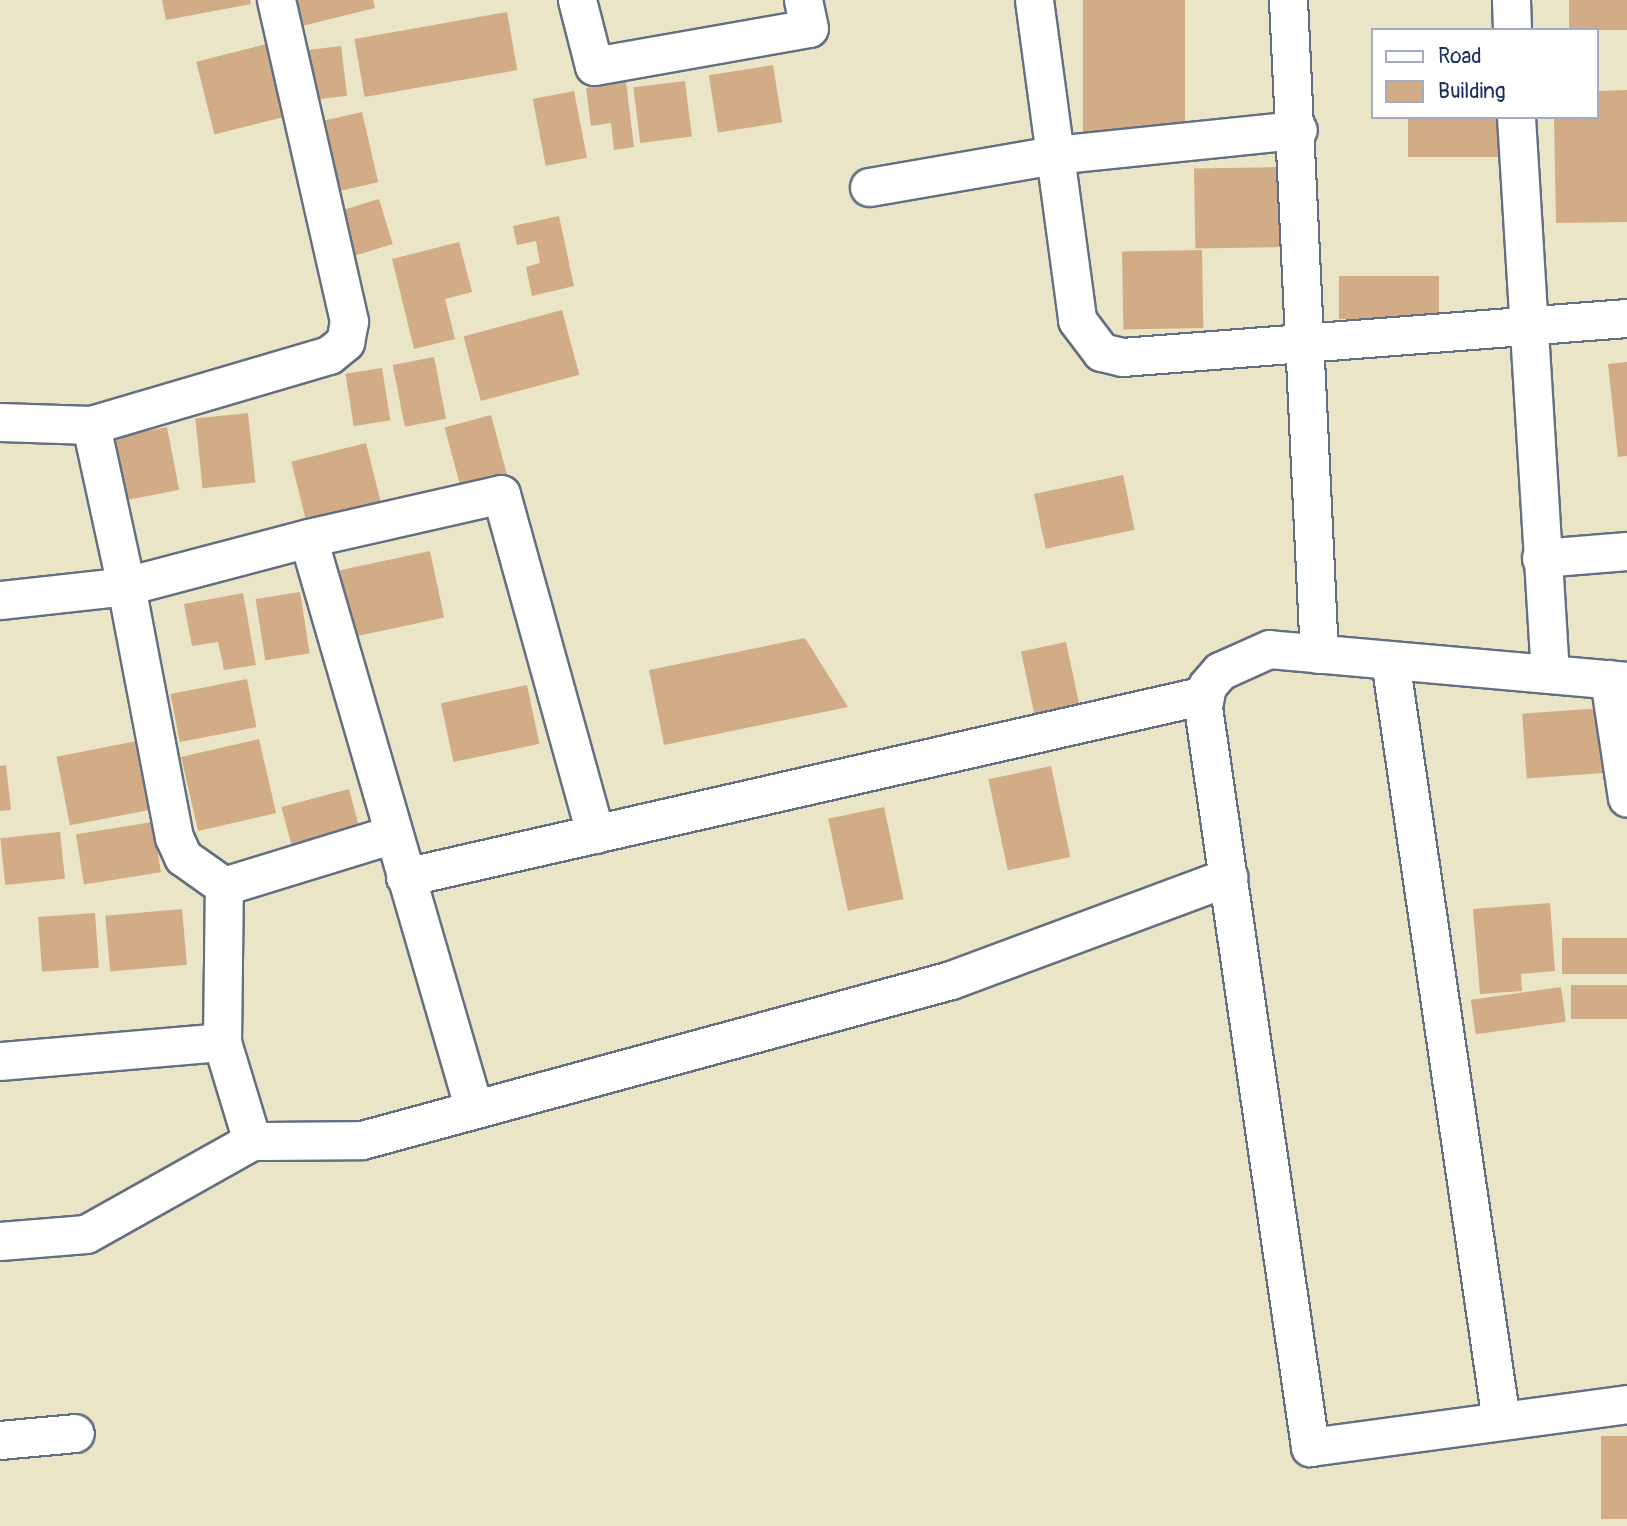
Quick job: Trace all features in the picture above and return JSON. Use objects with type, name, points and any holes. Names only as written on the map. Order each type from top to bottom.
[{"type":"street","points":[[0,422],[91,425],[329,355],[345,342],[349,321],[276,0]]},
{"type":"street","points":[[577,0],[594,66],[809,28],[803,0]]},
{"type":"street","points":[[1034,0],[1077,320],[1101,352],[1122,357],[1304,345],[1525,323],[1627,318]]},
{"type":"street","points":[[1288,0],[1297,130],[1319,654]]},
{"type":"street","points":[[1511,0],[1512,28]]},
{"type":"street","points":[[1516,119],[1525,323],[1550,674]]},
{"type":"street","points":[[869,187],[1054,155],[1297,130]]},
{"type":"street","points":[[91,425],[127,586],[174,837],[183,857],[224,886]]},
{"type":"street","points":[[0,600],[127,586],[308,538],[500,494],[595,834]]},
{"type":"street","points":[[308,538],[473,1106]]},
{"type":"street","points":[[1541,558],[1627,551]]},
{"type":"street","points":[[1627,799],[1618,680],[1269,649],[1242,656],[1220,671],[1205,695],[1228,877],[1310,1447],[1627,1404]]},
{"type":"street","points":[[1390,660],[1501,1421]]},
{"type":"street","points":[[405,877],[1205,695]]},
{"type":"street","points":[[224,886],[393,834]]},
{"type":"street","points":[[0,1241],[86,1234],[252,1141],[362,1140],[473,1106],[951,981],[1228,877]]},
{"type":"street","points":[[224,886],[222,1042],[252,1141]]},
{"type":"street","points":[[0,1061],[222,1042]]},
{"type":"street","points":[[0,1440],[75,1433]]},
{"type":"building","points":[[162,0],[250,0],[251,4],[166,20]]},
{"type":"building","points":[[295,0],[373,0],[375,8],[302,26]]},
{"type":"building","points":[[1083,0],[1185,0],[1185,137],[1083,137]]},
{"type":"building","points":[[1569,0],[1627,0],[1627,30],[1569,28]]},
{"type":"building","points":[[507,12],[517,70],[365,97],[354,39]]},
{"type":"building","points":[[271,43],[289,116],[214,134],[196,62]]},
{"type":"building","points":[[341,46],[347,96],[308,100],[302,51]]},
{"type":"building","points":[[773,65],[782,122],[718,132],[709,75]]},
{"type":"building","points":[[685,81],[692,137],[640,143],[633,87]]},
{"type":"building","points":[[626,82],[634,147],[614,150],[611,123],[591,126],[586,88]]},
{"type":"building","points":[[1627,90],[1627,222],[1556,223],[1554,119],[1599,119],[1599,91]]},
{"type":"building","points":[[574,91],[587,158],[546,166],[533,99]]},
{"type":"building","points":[[362,112],[378,182],[334,192],[318,122]]},
{"type":"building","points":[[1408,119],[1503,119],[1503,157],[1408,157]]},
{"type":"building","points":[[1280,167],[1281,247],[1195,248],[1194,169]]},
{"type":"building","points":[[379,199],[393,244],[354,256],[340,211]]},
{"type":"building","points":[[559,216],[574,286],[532,296],[526,267],[540,263],[536,241],[517,245],[513,226]]},
{"type":"building","points":[[459,242],[472,292],[445,299],[455,339],[414,349],[392,259]]},
{"type":"building","points":[[1202,250],[1203,328],[1123,329],[1122,251]]},
{"type":"building","points":[[1339,276],[1439,276],[1439,319],[1339,319]]},
{"type":"building","points":[[562,310],[579,375],[481,401],[463,336]]},
{"type":"building","points":[[434,357],[446,419],[405,427],[393,365]]},
{"type":"building","points":[[1627,362],[1627,456],[1618,457],[1608,364]]},
{"type":"building","points":[[382,368],[390,420],[354,426],[345,374]]},
{"type":"building","points":[[248,413],[255,483],[203,488],[195,419]]},
{"type":"building","points":[[491,415],[509,484],[463,496],[445,427]]},
{"type":"building","points":[[167,427],[179,490],[123,501],[111,438]]},
{"type":"building","points":[[366,443],[382,507],[307,526],[291,462]]},
{"type":"building","points":[[1123,475],[1135,530],[1046,549],[1034,494]]},
{"type":"building","points":[[430,551],[444,618],[354,637],[340,570]]},
{"type":"building","points":[[300,592],[310,653],[265,660],[256,599]]},
{"type":"building","points":[[243,593],[256,665],[224,670],[218,642],[192,646],[184,604]]},
{"type":"building","points":[[805,638],[848,707],[664,745],[649,670]]},
{"type":"building","points":[[1066,642],[1080,707],[1035,716],[1021,652]]},
{"type":"building","points":[[247,679],[256,727],[180,742],[170,694]]},
{"type":"building","points":[[527,685],[539,744],[453,762],[441,703]]},
{"type":"building","points":[[1603,708],[1608,773],[1527,778],[1522,714]]},
{"type":"building","points":[[259,739],[276,813],[198,831],[181,757]]},
{"type":"building","points":[[137,741],[150,810],[70,825],[57,757]]},
{"type":"building","points":[[6,765],[11,810],[0,811],[0,766]]},
{"type":"building","points":[[1051,766],[1070,857],[1008,870],[988,779]]},
{"type":"building","points":[[349,789],[362,838],[295,856],[281,807]]},
{"type":"building","points":[[884,807],[904,899],[848,911],[828,819]]},
{"type":"building","points":[[153,822],[161,872],[84,885],[76,834]]},
{"type":"building","points":[[60,832],[65,879],[5,885],[0,838]]},
{"type":"building","points":[[1550,903],[1555,971],[1521,974],[1522,991],[1480,994],[1473,909]]},
{"type":"building","points":[[182,909],[187,965],[110,971],[105,916]]},
{"type":"building","points":[[95,913],[99,968],[42,972],[38,917]]},
{"type":"building","points":[[1562,938],[1627,938],[1627,974],[1562,974]]},
{"type":"building","points":[[1571,985],[1627,985],[1627,1019],[1571,1019]]},
{"type":"building","points":[[1561,987],[1566,1022],[1476,1034],[1471,1000]]},
{"type":"building","points":[[1601,1436],[1627,1436],[1627,1519],[1601,1519]]}]
